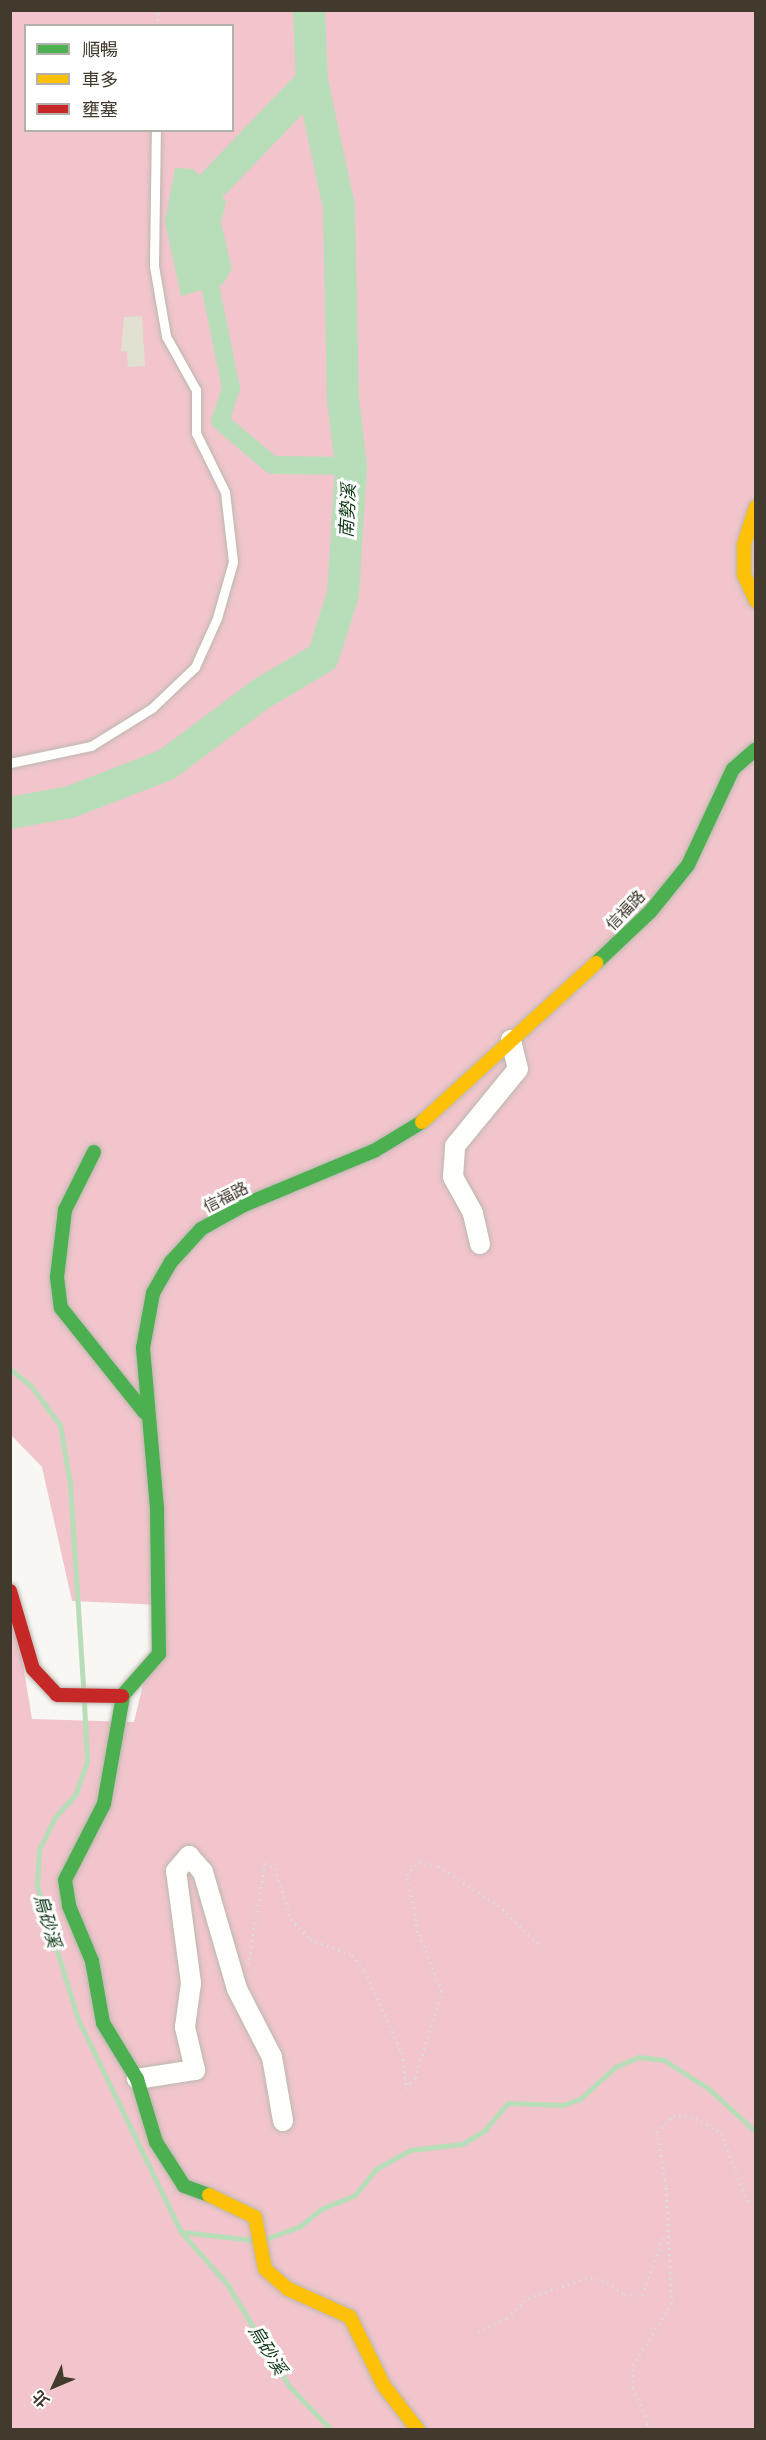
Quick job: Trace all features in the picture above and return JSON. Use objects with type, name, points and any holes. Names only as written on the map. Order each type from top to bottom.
[{"type":"street","points":[[756,507],[744,545],[744,574],[756,601]]},
{"type":"street","name":"信福路","points":[[123,1696],[159,1654],[157,1508],[145,1413],[143,1348],[153,1293],[171,1263],[201,1229],[244,1205],[374,1151],[412,1128],[465,1086],[511,1040],[650,912],[688,866],[733,769],[756,748]]},
{"type":"street","points":[[480,1244],[473,1213],[453,1177],[455,1146],[518,1069],[511,1040]]},
{"type":"street","points":[[94,1152],[65,1210],[57,1277],[61,1308],[145,1413]]},
{"type":"street","points":[[10,1591],[33,1668],[57,1695],[123,1696],[104,1804],[65,1880],[69,1905],[92,1961],[103,2023],[137,2079],[156,2142],[184,2187],[219,2198],[255,2217],[265,2269],[288,2289],[350,2317],[384,2386],[418,2430]]},
{"type":"street","points":[[137,2079],[195,2070],[185,2027],[191,1983],[177,1871],[189,1856],[203,1872],[237,1989],[272,2057],[283,2121]]},
{"type":"lane","points":[[10,763],[91,746],[152,708],[195,667],[217,618],[233,562],[225,492],[196,433],[196,390],[166,336],[154,266],[156,132]]},
{"type":"path","points":[[237,1989],[252,1958],[265,1863],[275,1868],[291,1918],[310,1940],[352,1955],[365,1971],[402,2053],[406,2088],[415,2078],[442,1991],[418,1932],[411,1898],[407,1875],[419,1862],[438,1866],[498,1905],[541,1946]]},
{"type":"path","points":[[644,2430],[648,2422],[633,2388],[633,2365],[672,2303],[666,2231],[666,2186],[657,2132],[673,2116],[696,2118],[722,2133],[748,2203]]},
{"type":"path","points":[[477,2332],[507,2319],[528,2298],[585,2278],[607,2282],[625,2295],[642,2295],[666,2231]]},
{"type":"shaded area","points":[[11,11],[755,11],[755,2429],[11,2429],[10,1586],[32,1719],[134,1722],[162,1605],[72,1601],[42,1467],[11,1435]]},
{"type":"shaded area","points":[[175,168],[193,169],[226,201],[221,222],[232,269],[223,284],[181,296],[165,222]]},
{"type":"building","points":[[142,316],[145,366],[128,367],[127,351],[121,352],[124,317]]},
{"type":"waterway","name":"南勢溪","points":[[10,813],[70,802],[166,765],[261,694],[323,657],[343,594],[351,466],[343,400],[339,207],[312,81],[309,10]]},
{"type":"waterway","points":[[214,183],[312,81]]},
{"type":"waterway","points":[[206,266],[231,388],[220,421],[272,465],[351,466]]},
{"type":"waterway","name":"烏砂溪","points":[[10,1369],[31,1386],[60,1425],[70,1484],[83,1686]]},
{"type":"waterway","name":"烏砂溪","points":[[84,1702],[87,1762],[75,1795],[55,1817],[39,1850],[37,1886],[78,2019],[181,2232],[227,2284],[289,2386],[331,2430]]},
{"type":"waterway","points":[[268,2238],[299,2227],[321,2209],[355,2195],[376,2169],[410,2150],[462,2144],[485,2130],[508,2103],[563,2105],[580,2099],[615,2067],[639,2057],[664,2060],[709,2089],[756,2132]]},
{"type":"waterway","points":[[182,2232],[253,2240]]},
{"type":"traffic: fast","points":[[596,963],[650,912],[688,865],[733,769],[756,749]]},
{"type":"traffic: fast","points":[[122,1696],[159,1654],[157,1508],[143,1348],[153,1293],[171,1262],[201,1229],[244,1205],[374,1151],[422,1122]]},
{"type":"traffic: fast","points":[[94,1152],[65,1210],[57,1277],[61,1308],[145,1413]]},
{"type":"traffic: fast","points":[[123,1696],[104,1804],[65,1880],[69,1906],[92,1961],[103,2023],[137,2079],[156,2142],[184,2186],[209,2195]]},
{"type":"traffic: slow","points":[[756,507],[744,545],[744,575],[756,601]]},
{"type":"traffic: slow","points":[[422,1122],[596,963]]},
{"type":"traffic: slow","points":[[209,2195],[255,2217],[265,2269],[288,2289],[350,2317],[384,2386],[418,2430]]},
{"type":"traffic: jam","points":[[10,1591],[33,1669],[57,1695],[122,1696]]}]
